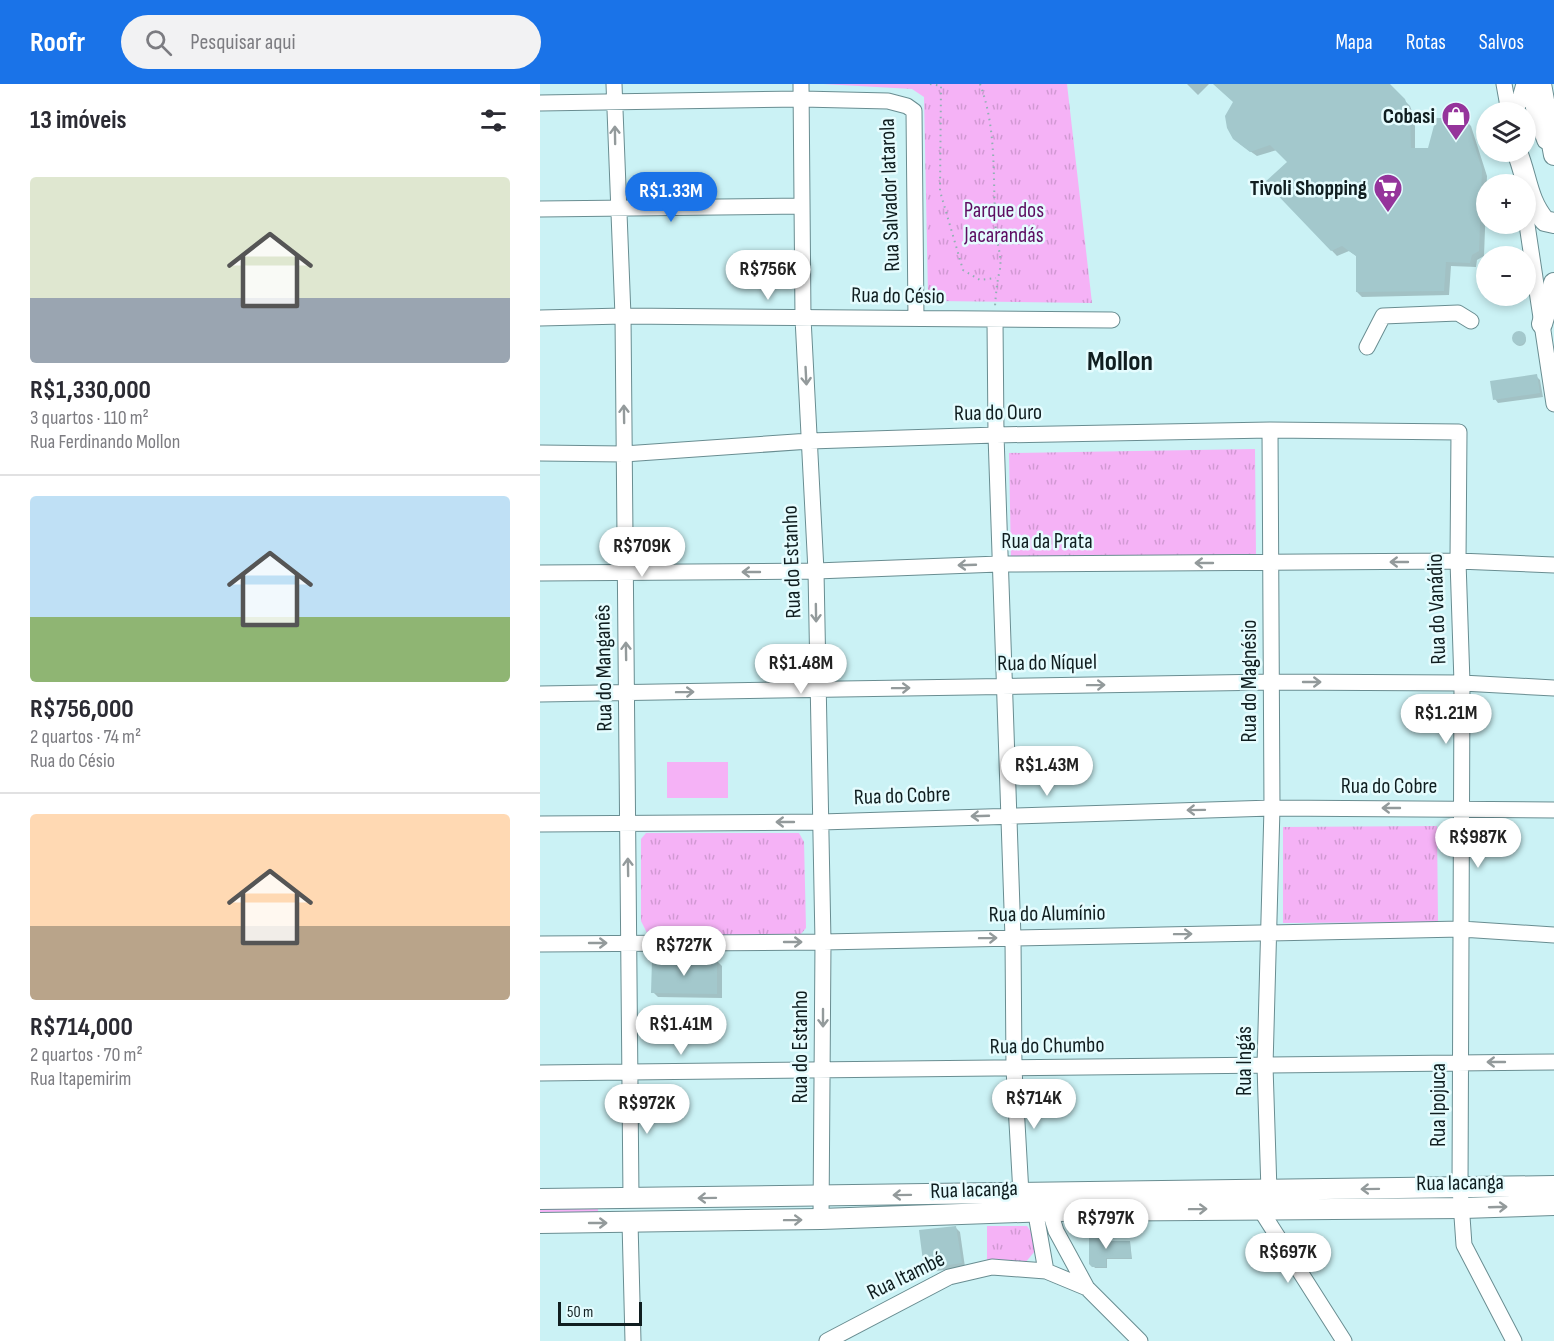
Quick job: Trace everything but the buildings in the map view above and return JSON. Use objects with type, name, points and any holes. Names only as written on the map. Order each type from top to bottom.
[{"type":"main road","points":[[1541,84],[1554,155]]},
{"type":"main road","points":[[1520,162],[1530,200],[1545,221],[1554,223]]},
{"type":"main road","points":[[1542,324],[1554,283]]},
{"type":"main road","name":"Rua Iacanga","points":[[540,1199],[821,1197],[1037,1201],[1236,1200],[1266,1203],[1411,1198],[1460,1188],[1554,1186]]},
{"type":"main road","name":"Rua Iacanga","points":[[1411,1198],[1463,1208],[1554,1204]]},
{"type":"main road","name":"Rua Iacanga","points":[[540,1223],[821,1219],[1013,1213],[1037,1201]]},
{"type":"street","name":"Rua do Manganês","points":[[614,84],[623,316],[631,1198]]},
{"type":"street","points":[[1504,84],[1507,102]]},
{"type":"street","points":[[1520,102],[1526,84]]},
{"type":"street","points":[[1526,84],[1554,163]]},
{"type":"street","points":[[540,103],[801,92]]},
{"type":"street","name":"Rua do Estanho","points":[[801,92],[803,318],[816,571],[823,942],[821,1219]]},
{"type":"street","name":"Rua Salvador Iatarola","points":[[801,92],[888,101],[914,111],[916,318]]},
{"type":"street","points":[[540,209],[802,206]]},
{"type":"street","points":[[1528,234],[1554,405]]},
{"type":"street","points":[[1367,347],[1383,316],[1458,313],[1471,321]]},
{"type":"street","name":"Rua do Césio","points":[[540,318],[623,316],[916,318],[995,321],[1112,320]]},
{"type":"street","points":[[995,321],[999,564],[1013,938],[1014,1069],[1037,1201],[1046,1271]]},
{"type":"street","name":"Rua do Ouro","points":[[540,453],[624,454],[810,441],[996,435],[1270,430],[1458,432]]},
{"type":"street","name":"Rua do Magnésio","points":[[1270,430],[1272,682],[1270,932]]},
{"type":"street","name":"Rua do Vanádio","points":[[1458,432],[1458,561],[1462,682],[1461,929]]},
{"type":"street","name":"Rua da Prata","points":[[540,573],[816,571],[999,564],[1458,561],[1554,565]]},
{"type":"street","name":"Rua do Níquel","points":[[540,694],[1272,682],[1462,682],[1554,688]]},
{"type":"street","name":"Rua do Cobre","points":[[540,824],[820,822],[1007,814],[1272,808],[1554,810]]},
{"type":"street","name":"Rua do Alumínio","points":[[540,944],[823,942],[1461,929],[1554,935]]},
{"type":"street","name":"Rua Ipojuca","points":[[1461,929],[1460,1188],[1464,1245],[1514,1341]]},
{"type":"street","name":"Rua Ingás","points":[[1266,1203],[1265,1066],[1270,932]]},
{"type":"street","name":"Rua do Chumbo","points":[[540,1073],[822,1072],[1554,1062]]},
{"type":"street","points":[[1037,1201],[1087,1288],[1140,1341]]},
{"type":"street","points":[[1266,1203],[1344,1341]]},
{"type":"street","points":[[630,1221],[633,1341]]},
{"type":"street","name":"Rua Itambé","points":[[835,1339],[949,1277],[992,1267],[1046,1271],[1087,1288]]},
{"type":"path","points":[[930,84],[941,86],[940,191],[963,270],[980,280],[996,278]]},
{"type":"path","points":[[980,84],[988,104],[993,143],[996,231],[1000,268],[996,278],[995,321]]},
{"type":"green space","name":"Parque dos Jacarandás","points":[[823,84],[1067,84],[1092,303],[938,301],[928,295],[924,97],[912,89]]},
{"type":"green space","points":[[1255,449],[1256,555],[1011,559],[1009,453]]},
{"type":"green space","points":[[667,762],[728,762],[728,798],[667,798]]},
{"type":"green space","points":[[1437,826],[1438,922],[1283,923],[1283,827]]},
{"type":"green space","points":[[646,833],[799,833],[804,842],[806,928],[801,934],[649,937],[641,921],[641,839]]},
{"type":"green space","points":[[598,1207],[598,1216],[540,1216],[540,1208]]},
{"type":"green space","points":[[987,1226],[1027,1226],[1040,1245],[1025,1263],[987,1263]]},
{"type":"place","name":"Cobasi","points":[[1456,142]]},
{"type":"place","name":"Tivoli Shopping","points":[[1388,214]]},
{"type":"district","name":"Mollon","points":[[1120,361]]}]
